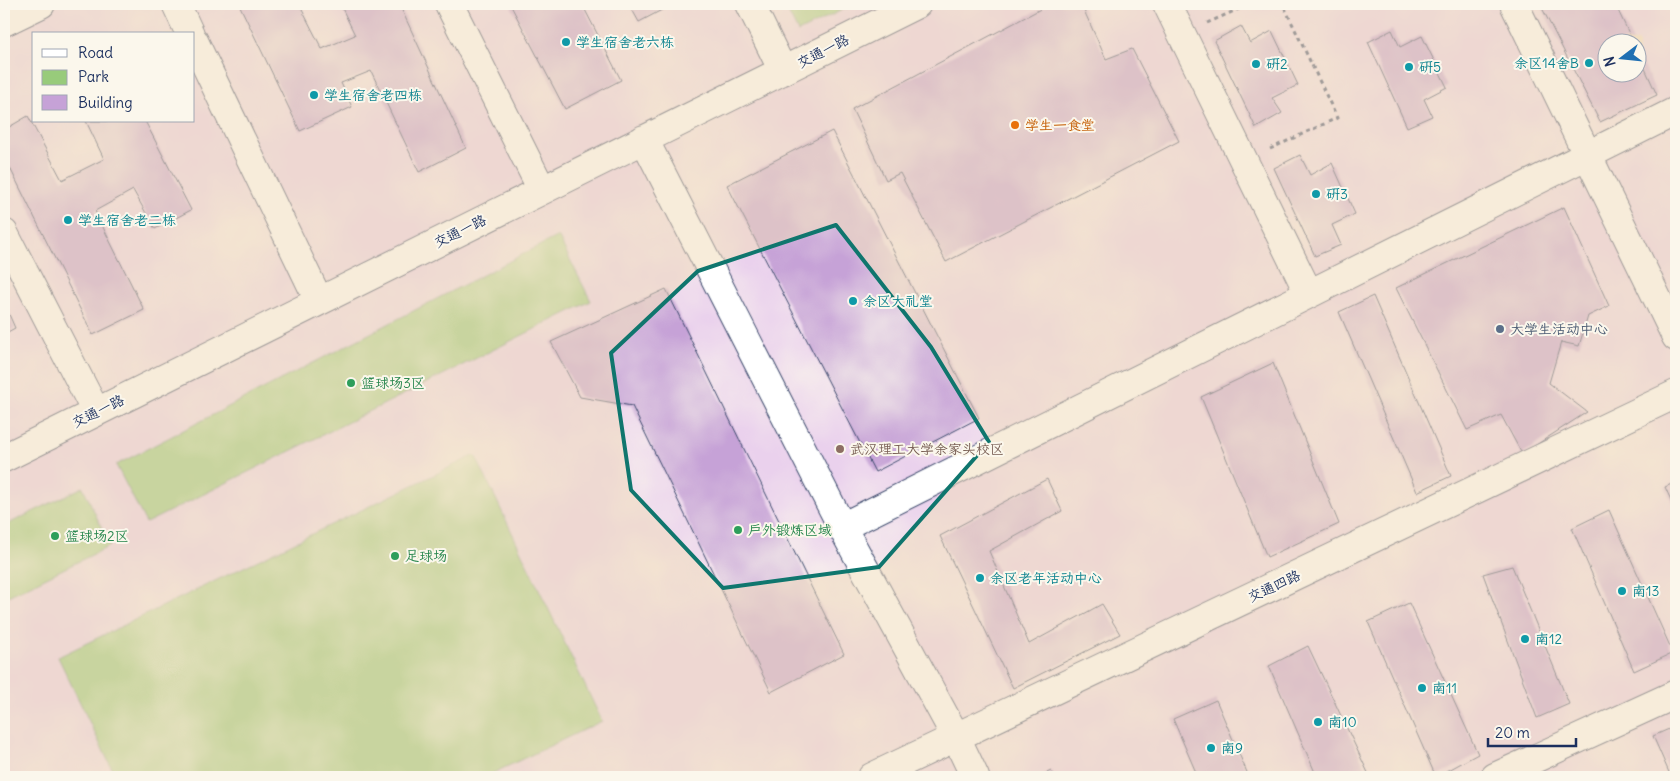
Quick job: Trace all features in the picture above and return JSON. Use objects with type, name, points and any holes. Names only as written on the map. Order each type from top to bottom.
[{"type":"lane","points":[[4,22],[40,4]]},
{"type":"lane","points":[[176,4],[189,32]]},
{"type":"lane","points":[[449,4],[542,190]]},
{"type":"lane","points":[[750,4],[783,70]]},
{"type":"lane","name":"交通一路","points":[[4,458],[917,4]]},
{"type":"lane","points":[[1167,4],[1309,294]]},
{"type":"lane","points":[[1514,4],[1676,337]]},
{"type":"lane","points":[[195,43],[319,301]]},
{"type":"lane","points":[[842,527],[1676,111]]},
{"type":"lane","points":[[644,140],[842,527],[976,777]]},
{"type":"lane","points":[[4,233],[96,412]]},
{"type":"lane","name":"交通四路","points":[[875,777],[1676,394]]},
{"type":"lane","points":[[1495,777],[1676,694]]},
{"type":"path","points":[[1182,34],[1250,4]]},
{"type":"path","points":[[1244,161],[1337,118],[1282,4]]},
{"type":"highlighted area","points":[[836,225],[931,347],[989,442],[879,567],[723,588],[631,490],[611,353],[698,271]]},
{"type":"shaded area","name":"武汉理工大学余家头校区","points":[[4,4],[1676,4],[1676,777],[4,777]]},
{"type":"green space","points":[[784,4],[854,4],[798,32]]},
{"type":"green space","name":"篮球场3区","points":[[558,236],[591,301],[146,523],[116,465]]},
{"type":"green space","name":"足球场","points":[[475,455],[602,721],[485,777],[116,777],[58,657]]},
{"type":"green space","name":"篮球场2区","points":[[83,487],[110,546],[4,598],[4,526]]},
{"type":"building","name":"学生宿舍老四栋","points":[[239,4],[299,4],[322,49],[355,35],[340,4],[399,4],[466,148],[419,172],[371,71],[341,83],[352,107],[300,131]]},
{"type":"building","name":"学生宿舍老六栋","points":[[510,4],[582,4],[621,80],[565,109]]},
{"type":"building","name":"学生宿舍老六栋","points":[[629,4],[673,4],[639,22]]},
{"type":"building","name":"学生一食堂","points":[[1050,4],[1081,4],[1106,59],[1132,49],[1179,141],[946,262],[900,173],[886,180],[852,109]]},
{"type":"building","name":"余区14舍B","points":[[1540,4],[1615,4],[1628,32],[1598,32],[1598,82],[1648,82],[1648,75],[1657,95],[1600,122]]},
{"type":"building","name":"研2","points":[[1241,26],[1250,43],[1272,31],[1298,85],[1272,98],[1282,113],[1256,128],[1214,41]]},
{"type":"building","name":"研5","points":[[1392,30],[1400,47],[1422,36],[1447,87],[1424,99],[1432,116],[1407,127],[1368,42]]},
{"type":"building","name":"学生宿舍老二栋","points":[[28,116],[62,180],[104,159],[86,122],[146,122],[191,210],[155,229],[133,190],[95,211],[144,310],[93,335],[4,156],[4,130]]},
{"type":"building","name":"余区大礼堂","points":[[832,131],[979,418],[875,472],[727,185]]},
{"type":"building","name":"研3","points":[[1300,155],[1310,175],[1332,163],[1355,214],[1332,225],[1341,245],[1315,256],[1274,168]]},
{"type":"building","name":"大学生活动中心","points":[[1564,207],[1609,306],[1588,316],[1579,346],[1561,342],[1549,383],[1587,412],[1522,454],[1501,415],[1467,430],[1396,288]]},
{"type":"building","name":"户外锻炼区域","points":[[666,289],[844,654],[771,692],[632,406],[580,397],[551,342]]},
{"type":"building","points":[[1373,296],[1451,476],[1417,492],[1339,312]]},
{"type":"building","points":[[4,303],[15,328],[4,334]]},
{"type":"building","points":[[1273,363],[1339,524],[1267,557],[1201,397]]},
{"type":"building","name":"余区老年活动中心","points":[[1047,479],[1062,511],[989,551],[1029,644],[1102,604],[1120,634],[1013,688],[940,536]]},
{"type":"building","points":[[1676,482],[1676,511],[1665,487]]},
{"type":"building","name":"南13","points":[[1609,510],[1673,653],[1634,671],[1572,528]]},
{"type":"building","name":"南12","points":[[1512,566],[1569,704],[1537,718],[1483,574]]},
{"type":"building","name":"南11","points":[[1409,603],[1478,754],[1436,777],[1368,622]]},
{"type":"building","name":"南10","points":[[1308,646],[1370,777],[1317,777],[1269,666]]},
{"type":"building","name":"南9","points":[[1216,700],[1249,777],[1198,777],[1173,719]]},
{"type":"building","points":[[1676,726],[1676,777],[1671,777],[1653,736]]},
{"type":"building","points":[[1051,771],[1054,777],[1038,777]]},
{"type":"place","name":"学生宿舍老六栋","points":[[566,42]]},
{"type":"place","name":"余区14舍B","points":[[1589,63]]},
{"type":"place","name":"研2","points":[[1256,64]]},
{"type":"place","name":"研5","points":[[1409,67]]},
{"type":"place","name":"学生宿舍老四栋","points":[[314,95]]},
{"type":"place","name":"学生一食堂","points":[[1015,125]]},
{"type":"place","name":"研3","points":[[1316,194]]},
{"type":"place","name":"学生宿舍老二栋","points":[[68,220]]},
{"type":"place","name":"余区大礼堂","points":[[853,301]]},
{"type":"place","name":"大学生活动中心","points":[[1500,329]]},
{"type":"place","name":"篮球场3区","points":[[351,383]]},
{"type":"place","name":"武汉理工大学余家头校区","points":[[840,449]]},
{"type":"place","name":"户外锻炼区域","points":[[738,530]]},
{"type":"place","name":"篮球场2区","points":[[55,536]]},
{"type":"place","name":"足球场","points":[[395,556]]},
{"type":"place","name":"余区老年活动中心","points":[[980,578]]},
{"type":"place","name":"南13","points":[[1622,591]]},
{"type":"place","name":"南12","points":[[1525,639]]},
{"type":"place","name":"南11","points":[[1422,688]]},
{"type":"place","name":"南10","points":[[1318,722]]},
{"type":"place","name":"南9","points":[[1211,748]]}]
